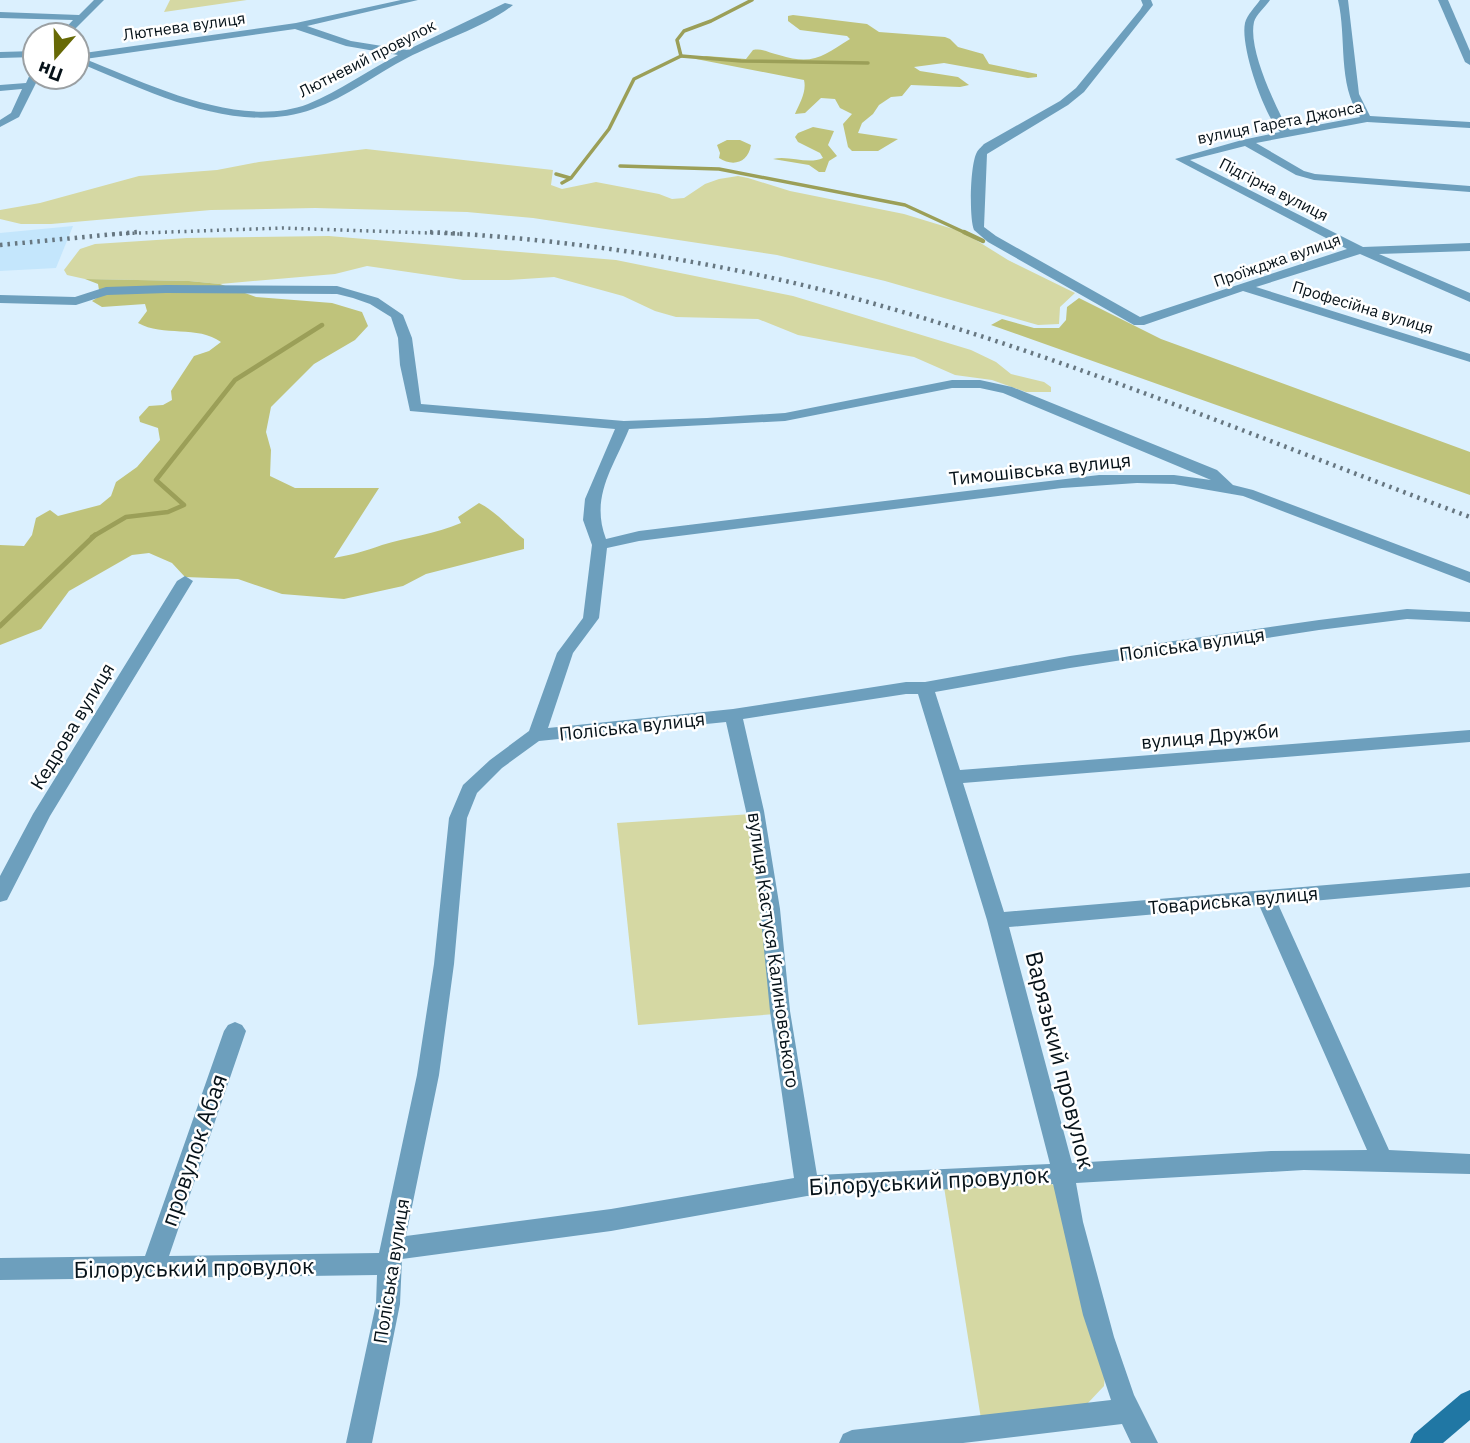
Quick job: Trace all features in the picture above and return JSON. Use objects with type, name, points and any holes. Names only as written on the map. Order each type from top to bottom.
[{"type":"street","points":[[77,21],[99,0]]},
{"type":"street","name":"Проїжджа вулиця","points":[[1146,0],[1148,5],[1143,12],[1080,90],[1064,103],[988,146],[980,155],[979,193],[975,207],[978,228],[992,239],[1139,322],[1326,259],[1362,250],[1470,247]]},
{"type":"street","points":[[1265,0],[1250,20],[1249,31],[1259,81],[1287,134]]},
{"type":"street","points":[[1343,0],[1349,22],[1354,99],[1367,119]]},
{"type":"street","points":[[1443,0],[1470,62]]},
{"type":"street","name":"Лютнева вулиця","points":[[91,56],[296,26],[408,1]]},
{"type":"street","name":"Лютневий провулок","points":[[275,114],[300,109],[323,99],[407,53],[508,5]]},
{"type":"street","points":[[0,15],[80,18]]},
{"type":"street","name":"Лютнева вулиця","points":[[296,26],[349,44],[407,53]]},
{"type":"street","points":[[0,55],[21,54]]},
{"type":"street","name":"Лютнева вулиця","points":[[91,63],[219,110],[275,114]]},
{"type":"street","points":[[0,88],[21,87]]},
{"type":"street","points":[[0,124],[15,115],[27,91]]},
{"type":"street","name":"вулиця Гарета Джонса","points":[[1180,159],[1246,142],[1367,119],[1470,125]]},
{"type":"street","points":[[1246,142],[1300,173],[1314,177],[1470,189]]},
{"type":"street","name":"Підгірна вулиця","points":[[1180,159],[1362,250],[1466,295]]},
{"type":"street","name":"Професійна вулиця","points":[[1245,288],[1470,358]]},
{"type":"street","points":[[0,299],[76,301],[106,291],[130,290],[337,290],[374,301],[397,315],[405,338],[415,408],[624,425],[785,417],[952,384],[980,384],[1007,390],[1212,473],[1226,486]]},
{"type":"street","points":[[535,735],[551,704],[566,651],[586,629],[591,618],[600,545],[591,520],[592,499],[624,425]]},
{"type":"street","name":"Тимошівська вулиця","points":[[600,545],[639,536],[1046,485],[1154,477],[1226,486],[1470,578]]},
{"type":"street","name":"Кедрова вулиця","points":[[0,895],[42,814],[185,581]]},
{"type":"street","name":"Поліська вулиця","points":[[359,1443],[388,1304],[390,1257],[428,1075],[444,964],[458,818],[469,790],[496,764],[535,735],[733,715],[906,688],[925,688],[1070,662],[1407,614],[1470,617]]},
{"type":"street","name":"Варязький провулок","points":[[925,688],[997,920],[1064,1174],[1066,1199],[1098,1327],[1127,1411],[1145,1443]]},
{"type":"street","name":"вулиця Кастуся Калиновського","points":[[733,715],[759,836],[770,909],[780,1011],[807,1186]]},
{"type":"street","name":"вулиця Дружби","points":[[954,777],[1470,736]]},
{"type":"street","name":"Товариська вулиця","points":[[997,920],[1470,880]]},
{"type":"street","points":[[1265,897],[1382,1159]]},
{"type":"street","name":"провулок Абая","points":[[152,1269],[235,1031]]},
{"type":"street","name":"Білоруський провулок","points":[[0,1269],[152,1269],[390,1257],[807,1186],[1204,1167],[1261,1160],[1382,1159],[1470,1164]]},
{"type":"street","points":[[1423,1443],[1470,1403]]},
{"type":"street","points":[[852,1443],[1127,1411]]},
{"type":"shaded area","points":[[73,226],[56,268],[0,271],[0,233]]},
{"type":"green space","points":[[170,0],[247,0],[164,12]]},
{"type":"green space","points":[[788,16],[867,24],[879,32],[945,37],[958,47],[983,54],[989,64],[1037,74],[1037,77],[1028,78],[944,63],[914,67],[920,71],[958,77],[969,85],[911,85],[902,96],[891,97],[879,105],[862,123],[858,133],[898,139],[878,151],[852,151],[848,147],[843,124],[852,114],[840,108],[835,99],[821,98],[805,113],[795,114],[804,93],[804,80],[696,59],[706,56],[746,59],[753,50],[763,50],[801,60],[809,59],[825,54],[850,39],[847,36],[800,30],[788,21]]},
{"type":"green space","points":[[813,127],[834,131],[828,145],[837,156],[829,161],[825,172],[819,172],[809,165],[773,159],[811,161],[823,158],[820,153],[798,142],[795,137]]},
{"type":"green space","points":[[727,140],[740,140],[751,145],[747,156],[734,163],[719,158],[717,145]]},
{"type":"green space","points":[[366,149],[553,170],[551,185],[562,189],[596,182],[672,199],[684,198],[705,184],[719,179],[738,176],[748,178],[790,191],[904,214],[963,232],[1008,260],[1075,293],[1060,307],[1059,324],[1038,325],[885,281],[777,255],[533,218],[467,212],[315,208],[211,210],[51,224],[21,224],[0,219],[0,210],[40,203],[139,176],[217,170]]},
{"type":"green space","points":[[329,236],[616,260],[793,296],[971,350],[996,362],[1011,374],[1044,382],[1051,387],[1051,392],[1026,392],[992,380],[955,375],[914,357],[798,335],[758,319],[676,317],[655,311],[623,296],[554,277],[463,280],[367,266],[335,274],[220,284],[85,279],[67,275],[64,270],[80,249],[95,244],[187,238]]},
{"type":"green space","points":[[85,279],[220,284],[256,297],[332,303],[362,312],[368,326],[355,340],[314,364],[271,407],[266,432],[271,450],[270,476],[295,488],[379,488],[334,558],[451,527],[461,523],[458,517],[479,503],[524,539],[524,549],[426,574],[403,586],[344,599],[282,594],[238,579],[185,577],[172,563],[149,553],[132,555],[69,591],[41,629],[0,645],[0,545],[24,546],[32,535],[36,518],[50,510],[58,516],[100,505],[111,496],[116,482],[137,467],[160,440],[158,428],[140,422],[139,417],[149,406],[163,405],[172,400],[171,391],[194,356],[209,351],[221,342],[202,334],[158,329],[138,323],[147,311],[145,304],[102,307],[92,301],[100,296],[98,284]]},
{"type":"green space","points":[[1079,298],[1161,339],[1470,452],[1470,495],[991,325],[1002,319],[1034,328],[1059,328],[1066,320],[1067,307]]},
{"type":"green space","points":[[752,814],[775,1014],[638,1025],[617,823]]},
{"type":"green space","points":[[1051,1183],[1059,1191],[1105,1375],[1104,1386],[1087,1404],[981,1419],[944,1187]]},
{"type":"waterway","points":[[681,56],[677,40],[684,31],[711,21],[752,0]]},
{"type":"waterway","points":[[562,183],[571,178],[609,129],[634,79],[681,56]]},
{"type":"waterway","points":[[681,56],[741,61],[868,63]]},
{"type":"waterway","points":[[620,166],[719,169],[905,205],[968,234]]},
{"type":"waterway","points":[[556,174],[570,178]]},
{"type":"waterway","points":[[964,232],[983,241]]},
{"type":"waterway","points":[[94,536],[126,517],[168,512],[184,505],[156,480],[235,380],[322,325]]},
{"type":"waterway","points":[[0,626],[94,536]]},
{"type":"railway","points":[[118,234],[282,228],[456,234]]},
{"type":"railway","points":[[118,234],[137,232]]},
{"type":"railway","points":[[430,232],[456,234]]},
{"type":"railway","points":[[113,234],[118,234]]},
{"type":"railway","points":[[0,245],[118,234]]},
{"type":"railway","points":[[456,234],[599,247],[710,265],[821,289],[875,304],[1101,377],[1470,517]]}]
